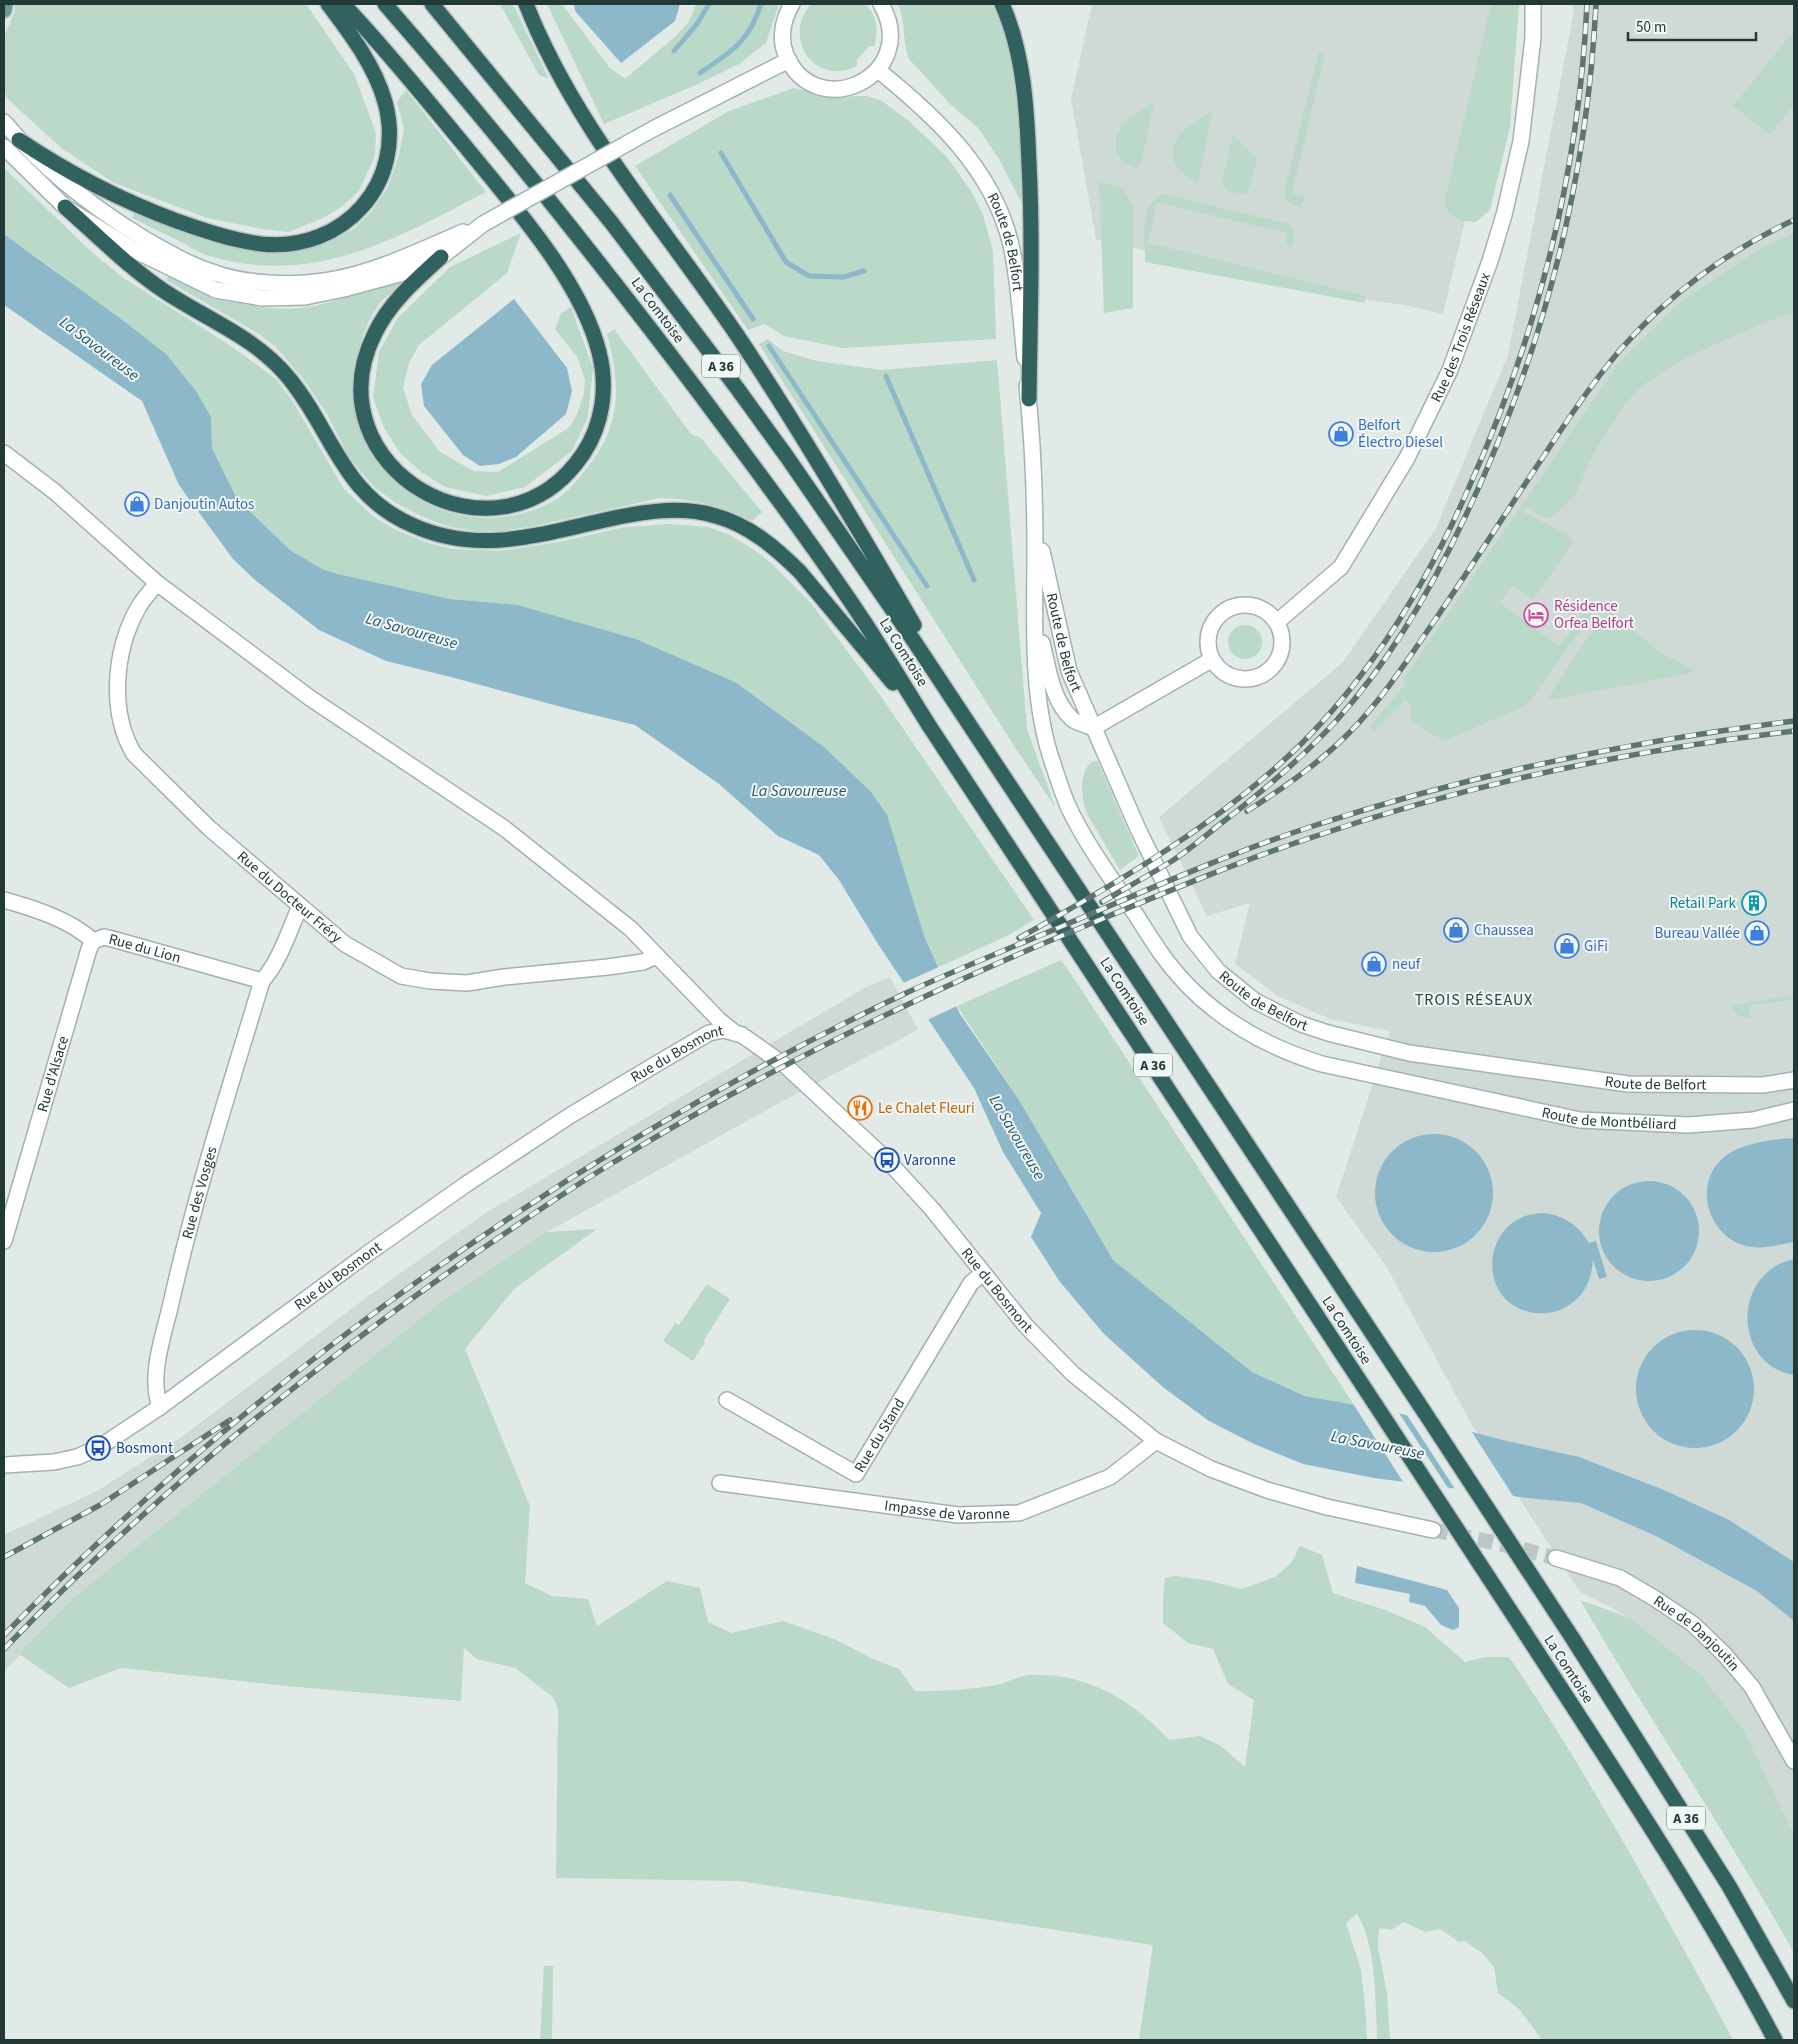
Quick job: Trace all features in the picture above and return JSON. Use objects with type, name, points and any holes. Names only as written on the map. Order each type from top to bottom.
[{"type":"highway","points":[[19,140],[48,160],[100,189],[140,207],[208,232],[235,239],[272,244],[300,241],[323,235],[350,218],[372,196],[382,177],[386,164],[390,132],[385,101],[376,76],[356,43],[328,4]]},
{"type":"highway","points":[[343,4],[389,54],[530,228],[578,298],[595,337],[604,380],[601,408],[593,435],[579,459],[560,479],[541,492],[519,503],[500,507],[470,508],[450,504],[429,496],[401,476],[386,461],[374,440],[367,422],[362,397],[362,373],[374,334],[395,302],[441,257]]},
{"type":"highway","name":"La Comtoise","points":[[385,4],[504,143],[570,224],[694,386],[824,564],[865,624],[930,727],[1523,1630],[1653,1832],[1712,1928],[1776,2040]]},
{"type":"highway","name":"La Comtoise","points":[[432,4],[611,222],[737,388],[903,625],[1573,1639],[1729,1886],[1794,2001]]},
{"type":"highway","points":[[526,4],[549,55],[582,115],[744,346],[846,508],[985,748]]},
{"type":"highway","points":[[1002,4],[1020,65],[1028,136],[1032,215],[1029,399]]},
{"type":"highway","points":[[65,207],[146,278],[250,342],[272,359],[299,392],[351,479],[369,497],[399,519],[436,534],[462,540],[484,542],[530,537],[626,516],[660,511],[701,513],[726,519],[768,543],[800,572],[930,727]]},
{"type":"main road","points":[[4,10],[5,4]]},
{"type":"street","points":[[792,4],[784,20],[783,31],[785,51],[789,60],[800,74],[814,84],[837,89],[860,84],[878,70],[888,52],[891,37],[890,22],[881,4]]},
{"type":"street","name":"Rue des Trois Réseaux","points":[[1277,622],[1341,567],[1407,458],[1450,370],[1490,262],[1504,215],[1521,141],[1533,38],[1533,4]]},
{"type":"street","points":[[4,122],[19,140],[80,195],[116,221],[174,256],[215,273],[244,281],[279,283],[324,281],[368,270],[483,224],[653,128],[789,60]]},
{"type":"street","name":"Route de Belfort","points":[[878,70],[926,109],[958,143],[992,196],[1003,220],[1012,253],[1017,280],[1029,399],[1035,520],[1035,616],[1038,696],[1043,730],[1051,760],[1069,807],[1096,854],[1160,952],[1200,999],[1214,1011],[1253,1037],[1277,1049],[1322,1064],[1427,1087]]},
{"type":"street","points":[[4,147],[65,207],[134,250],[216,290],[262,298],[305,297],[399,274],[441,257],[483,224]]},
{"type":"street","points":[[4,453],[55,492],[157,583],[310,698],[504,828],[632,929],[719,1020],[734,1032]]},
{"type":"street","name":"Route de Belfort","points":[[1035,520],[1058,629],[1069,671],[1138,829],[1190,936],[1218,971],[1255,1001],[1279,1014],[1328,1033],[1409,1053],[1628,1084],[1763,1085],[1794,1080]]},
{"type":"street","name":"Rue du Docteur Fréry","points":[[157,583],[138,608],[124,644],[117,684],[125,739],[134,754],[154,772],[177,798],[345,944],[402,976],[430,981],[467,983],[504,977],[616,966],[643,962],[656,956]]},
{"type":"street","points":[[1242,605],[1252,606],[1261,609],[1277,622],[1282,642],[1281,652],[1277,662],[1262,676],[1242,680],[1232,678],[1223,673],[1211,660],[1207,638],[1215,619],[1223,612],[1242,605]]},
{"type":"street","points":[[1035,616],[1053,685],[1060,704],[1072,719],[1093,728],[1211,660]]},
{"type":"street","name":"Rue du Lion","points":[[4,900],[41,912],[84,932],[93,941],[104,937],[262,982]]},
{"type":"street","name":"Rue des Vosges","points":[[160,1407],[156,1397],[159,1359],[188,1231],[262,982],[269,974],[300,906]]},
{"type":"street","name":"Rue d'Alsace","points":[[4,1242],[9,1206],[93,941]]},
{"type":"street","name":"Rue du Bosmont","points":[[4,1465],[54,1462],[77,1457],[98,1448],[160,1407],[367,1254],[571,1115],[703,1036],[717,1031],[734,1032],[751,1041],[787,1068],[887,1160],[932,1209],[1026,1326],[1073,1374],[1156,1441],[1211,1468],[1267,1490],[1327,1507],[1433,1530]]},
{"type":"street","name":"Route de Montbéliard","points":[[1427,1087],[1580,1120],[1688,1125],[1753,1120],[1794,1110]]},
{"type":"street","name":"Rue du Stand","points":[[727,1400],[856,1474],[971,1283],[983,1273]]},
{"type":"street","name":"Impasse de Varonne","points":[[720,1483],[958,1515],[1019,1513],[1110,1477],[1156,1441]]},
{"type":"street","name":"Rue de Danjoutin","points":[[1556,1558],[1620,1578],[1693,1624],[1725,1655],[1752,1687],[1794,1761]]},
{"type":"shaded area","points":[[1092,4],[1510,4],[1510,30],[1443,314],[1404,305],[1333,295],[1096,239],[1071,99]]},
{"type":"shaded area","points":[[1573,4],[1794,4],[1794,1835],[1782,1810],[1630,1618],[1579,1591],[1472,1425],[1386,1266],[1336,1197],[1390,1031],[1330,1019],[1278,996],[1235,964],[1250,903],[1207,916],[1159,817],[1343,662],[1436,528],[1508,355],[1574,11]]},
{"type":"shaded area","points":[[890,977],[918,1030],[781,1102],[547,1232],[437,1305],[74,1597],[4,1672],[4,1535],[97,1491],[183,1436],[367,1297],[484,1214],[866,987]]},
{"type":"green space","points":[[15,4],[306,4],[354,74],[376,133],[375,156],[359,191],[343,206],[321,219],[289,232],[262,229],[207,218],[114,183],[61,148],[9,100],[4,92],[4,37],[15,11]]},
{"type":"green space","points":[[500,4],[513,4],[549,79],[539,75]]},
{"type":"green space","points":[[547,4],[562,4],[609,67],[625,79],[675,37],[689,22],[696,4],[779,4],[766,43],[739,64],[698,84],[604,124]]},
{"type":"green space","points":[[811,4],[865,4],[869,8],[876,24],[876,40],[874,46],[869,46],[857,60],[857,66],[842,71],[828,70],[817,65],[807,56],[802,45],[800,31],[803,18]]},
{"type":"green space","points":[[898,4],[993,4],[1003,29],[1015,80],[1019,106],[1026,212],[999,159],[978,128],[950,104],[909,59]]},
{"type":"green space","points":[[1491,4],[1519,4],[1510,127],[1490,210],[1476,222],[1461,221],[1448,213],[1445,200]]},
{"type":"green space","points":[[1791,34],[1794,36],[1794,104],[1770,135],[1733,106]]},
{"type":"green space","points":[[1319,52],[1325,54],[1292,193],[1305,197],[1300,207],[1287,201],[1284,194]]},
{"type":"green space","points":[[794,88],[828,97],[867,96],[882,101],[909,121],[948,158],[971,191],[983,215],[993,251],[996,339],[843,348],[784,336],[764,324],[748,330],[635,166],[729,111]]},
{"type":"green space","points":[[406,90],[486,192],[419,226],[352,254],[317,262],[282,266],[245,264],[206,255],[132,218],[135,212],[214,241],[267,252],[319,246],[354,229],[371,212],[388,187],[399,155],[404,129],[397,102]]},
{"type":"green space","points":[[1154,102],[1141,164],[1135,168],[1122,161],[1116,151],[1116,137],[1122,124]]},
{"type":"green space","points":[[1212,112],[1198,184],[1180,172],[1174,161],[1174,146],[1180,132]]},
{"type":"green space","points":[[1233,135],[1257,158],[1249,190],[1244,194],[1227,191],[1222,181]]},
{"type":"green space","points":[[4,168],[95,255],[125,279],[231,346],[276,379],[293,402],[344,489],[374,517],[394,529],[428,543],[452,549],[499,551],[559,542],[625,527],[670,524],[708,527],[730,535],[753,549],[771,563],[811,603],[878,692],[1034,920],[1007,936],[939,967],[924,936],[735,682],[636,639],[518,605],[450,599],[338,574],[322,569],[290,550],[237,499],[212,448],[211,417],[59,273],[4,234]]},
{"type":"green space","points":[[1099,182],[1122,187],[1133,207],[1133,308],[1104,313]]},
{"type":"green space","points":[[1163,194],[1289,224],[1294,232],[1292,247],[1285,245],[1287,233],[1157,202],[1148,243],[1366,296],[1365,303],[1145,262],[1144,233],[1146,214],[1155,199]]},
{"type":"green space","points":[[521,233],[507,273],[419,345],[409,363],[403,388],[412,415],[440,452],[474,471],[498,472],[570,427],[578,412],[584,393],[585,379],[577,357],[555,329],[561,313],[571,307],[593,368],[588,417],[572,451],[525,487],[486,496],[445,487],[421,472],[400,453],[384,428],[373,397],[379,352],[397,319],[450,267]]},
{"type":"green space","points":[[1794,233],[1794,312],[1768,321],[1687,357],[1644,384],[1625,404],[1593,454],[1575,496],[1551,518],[1539,515],[1527,507],[1523,512],[1564,533],[1573,542],[1533,600],[1513,585],[1500,603],[1559,646],[1594,599],[1599,604],[1527,705],[1444,741],[1410,720],[1412,706],[1405,700],[1374,731],[1370,727],[1406,683],[1403,680],[1620,361],[1684,299],[1761,248]]},
{"type":"green space","points":[[168,276],[205,292],[244,304],[283,309],[323,304],[372,288],[401,282],[400,286],[380,303],[374,312],[361,342],[354,385],[358,422],[367,444],[388,474],[406,490],[425,502],[446,511],[490,518],[513,516],[557,499],[572,486],[600,449],[608,433],[613,415],[616,380],[607,334],[614,329],[691,434],[701,438],[762,512],[752,521],[708,504],[660,498],[529,527],[499,531],[476,531],[450,527],[423,517],[396,503],[375,488],[362,473],[349,457],[327,414],[304,380],[276,347],[259,334],[166,280]]},
{"type":"green space","points":[[768,339],[783,351],[817,361],[882,370],[997,360],[1027,729],[1055,807],[1016,749],[759,344]]},
{"type":"green space","points":[[1606,613],[1611,613],[1618,617],[1662,654],[1693,669],[1687,674],[1547,700],[1582,646]]},
{"type":"green space","points":[[1245,625],[1257,630],[1262,642],[1257,654],[1245,659],[1233,654],[1228,642],[1233,630]]},
{"type":"green space","points":[[1093,761],[1098,762],[1139,856],[1120,870],[1085,808],[1082,793],[1083,778],[1085,771]]},
{"type":"green space","points":[[1061,960],[1354,1405],[1305,1396],[1252,1372],[1113,1261],[1019,1100],[957,1006]]},
{"type":"green space","points":[[1794,996],[1794,999],[1749,1006],[1751,1018],[1741,1017],[1733,1011],[1733,1005]]},
{"type":"green space","points":[[597,1229],[515,1288],[465,1349],[530,1506],[525,1583],[552,1596],[588,1599],[597,1626],[667,1581],[700,1588],[708,1622],[731,1633],[783,1621],[834,1639],[873,1659],[899,1669],[915,1691],[986,1687],[1029,1675],[1050,1675],[1069,1678],[1106,1691],[1124,1701],[1169,1740],[1200,1736],[1221,1746],[1245,1767],[1254,1700],[1228,1684],[1213,1649],[1188,1643],[1163,1623],[1165,1578],[1174,1576],[1206,1580],[1242,1589],[1275,1577],[1291,1563],[1300,1546],[1322,1555],[1333,1593],[1388,1611],[1425,1627],[1465,1662],[1486,1657],[1509,1657],[1559,1733],[1606,1812],[1733,2040],[1542,2040],[1519,2009],[1498,1993],[1494,1967],[1482,1953],[1465,1941],[1459,1942],[1440,1929],[1425,1932],[1404,1922],[1391,1930],[1379,1928],[1378,1947],[1387,1993],[1390,2040],[1377,2040],[1374,1975],[1368,1941],[1357,1914],[1346,1923],[1361,1969],[1367,2040],[1139,2040],[1153,1945],[739,1881],[556,1878],[558,1708],[553,1697],[515,1668],[477,1659],[464,1648],[461,1701],[286,1686],[121,1668],[69,1688],[19,1654],[74,1597],[437,1305],[547,1232]]},
{"type":"green space","points":[[707,1284],[730,1299],[693,1361],[663,1341],[675,1323],[679,1325]]},
{"type":"green space","points":[[1580,1600],[1630,1618],[1702,1676],[1744,1731],[1794,1835],[1794,1953],[1742,1864]]},
{"type":"green space","points":[[544,1966],[553,1966],[552,2040],[540,2040]]},
{"type":"water","points":[[574,4],[680,4],[675,21],[621,63],[575,11]]},
{"type":"water","name":"La Savoureuse","points":[[4,234],[166,354],[196,391],[211,417],[212,448],[237,499],[290,550],[322,569],[338,574],[450,599],[518,605],[636,639],[735,682],[824,747],[871,792],[887,815],[924,936],[960,1014],[1019,1100],[1113,1260],[1252,1372],[1305,1396],[1390,1411],[1579,1457],[1664,1490],[1729,1520],[1794,1562],[1794,1621],[1757,1591],[1656,1536],[1581,1503],[1527,1498],[1374,1478],[1303,1464],[1254,1444],[1209,1421],[1164,1388],[1104,1334],[1060,1282],[1031,1237],[1041,1213],[1003,1152],[974,1088],[878,944],[839,880],[819,855],[778,836],[719,784],[635,725],[386,661],[319,630],[255,580],[233,559],[179,485],[142,401],[4,305]]},
{"type":"water","points":[[514,299],[567,368],[572,391],[566,414],[516,457],[499,464],[480,466],[463,455],[424,406],[421,384],[432,365]]},
{"type":"water","points":[[1434,1134],[1457,1138],[1476,1151],[1489,1170],[1493,1193],[1489,1216],[1476,1235],[1457,1248],[1434,1252],[1411,1248],[1392,1235],[1379,1216],[1375,1193],[1379,1170],[1392,1151],[1411,1138]]},
{"type":"water","points":[[1794,1138],[1794,1242],[1763,1247],[1752,1247],[1738,1243],[1717,1226],[1711,1214],[1707,1201],[1707,1187],[1711,1174],[1719,1162],[1734,1151],[1764,1141]]},
{"type":"water","points":[[1649,1181],[1668,1184],[1685,1195],[1696,1212],[1699,1231],[1696,1250],[1685,1267],[1668,1278],[1649,1281],[1630,1278],[1613,1267],[1602,1250],[1599,1231],[1602,1212],[1613,1195],[1630,1184]]},
{"type":"water","points":[[1544,1213],[1558,1216],[1570,1222],[1589,1243],[1596,1241],[1607,1277],[1599,1279],[1593,1259],[1587,1285],[1575,1301],[1557,1311],[1536,1313],[1516,1307],[1502,1294],[1494,1278],[1492,1260],[1497,1243],[1507,1228],[1523,1217]]},
{"type":"water","points":[[1794,1259],[1794,1375],[1774,1368],[1760,1355],[1751,1338],[1748,1319],[1750,1299],[1759,1282],[1773,1268]]},
{"type":"water","points":[[1695,1330],[1718,1334],[1737,1347],[1750,1366],[1754,1389],[1750,1412],[1737,1431],[1718,1444],[1695,1448],[1672,1444],[1653,1431],[1640,1412],[1636,1389],[1640,1366],[1653,1347],[1672,1334]]},
{"type":"water","points":[[1357,1566],[1447,1590],[1459,1608],[1459,1627],[1453,1630],[1441,1625],[1425,1606],[1409,1602],[1410,1594],[1355,1583]]},
{"type":"pier","points":[[941,966],[959,1005],[925,1021],[901,984]]},
{"type":"pier","points":[[1352,1402],[1397,1410],[1450,1491],[1405,1485]]},
{"type":"pier","points":[[1405,1412],[1470,1429],[1515,1499],[1457,1492]]},
{"type":"waterway","points":[[674,51],[697,24],[709,4]]},
{"type":"waterway","points":[[700,73],[730,52],[745,37],[761,4]]},
{"type":"waterway","points":[[721,153],[786,262],[809,276],[843,277],[864,271]]},
{"type":"waterway","points":[[670,195],[753,319]]},
{"type":"waterway","points":[[769,346],[927,586]]},
{"type":"waterway","points":[[886,376],[974,580]]},
{"type":"tunnel","points":[[1433,1530],[1556,1558]]},
{"type":"railway","points":[[1019,938],[1130,874],[1236,801],[1269,774],[1327,717],[1352,687],[1376,656],[1418,590],[1454,521],[1494,428],[1535,310],[1551,250],[1575,128],[1587,4]]},
{"type":"railway","points":[[1102,902],[1184,852],[1294,763],[1356,698],[1392,649],[1438,571],[1465,517],[1517,394],[1538,331],[1556,267],[1583,137],[1591,71],[1596,4]]},
{"type":"railway","points":[[1247,811],[1288,784],[1327,754],[1375,704],[1450,598],[1578,405],[1621,349],[1639,329],[1679,292],[1723,260],[1746,245],[1794,220]]},
{"type":"railway","points":[[4,1635],[103,1538],[207,1446],[315,1358],[426,1275],[541,1197],[660,1124],[781,1056],[904,994],[957,970],[1211,863],[1313,826],[1431,791],[1551,762],[1672,739],[1794,721]]},
{"type":"railway","points":[[4,1649],[114,1541],[230,1439],[351,1343],[476,1253],[579,1184],[669,1129],[782,1067],[955,982],[1014,956],[1252,858],[1313,837],[1431,801],[1551,771],[1672,748],[1794,731]]},
{"type":"railway","points":[[4,1557],[100,1505],[230,1420]]},
{"type":"place","name":"Belfort Électro Diesel","points":[[1341,434]]},
{"type":"place","name":"Danjoutin Autos","points":[[137,504]]},
{"type":"place","name":"Résidence Orfea Belfort","points":[[1536,615]]},
{"type":"place","name":"Retail Park","points":[[1754,903]]},
{"type":"place","name":"Chaussea","points":[[1456,930]]},
{"type":"place","name":"Bureau Vallée","points":[[1757,933]]},
{"type":"place","name":"GiFi","points":[[1567,946]]},
{"type":"place","name":"neuf","points":[[1374,964]]},
{"type":"place","name":"Le Chalet Fleuri","points":[[860,1108]]},
{"type":"place","name":"Varonne","points":[[887,1160]]},
{"type":"place","name":"Bosmont","points":[[98,1448]]},
{"type":"district","name":"TROIS RÉSEAUX","points":[[1474,999]]}]
